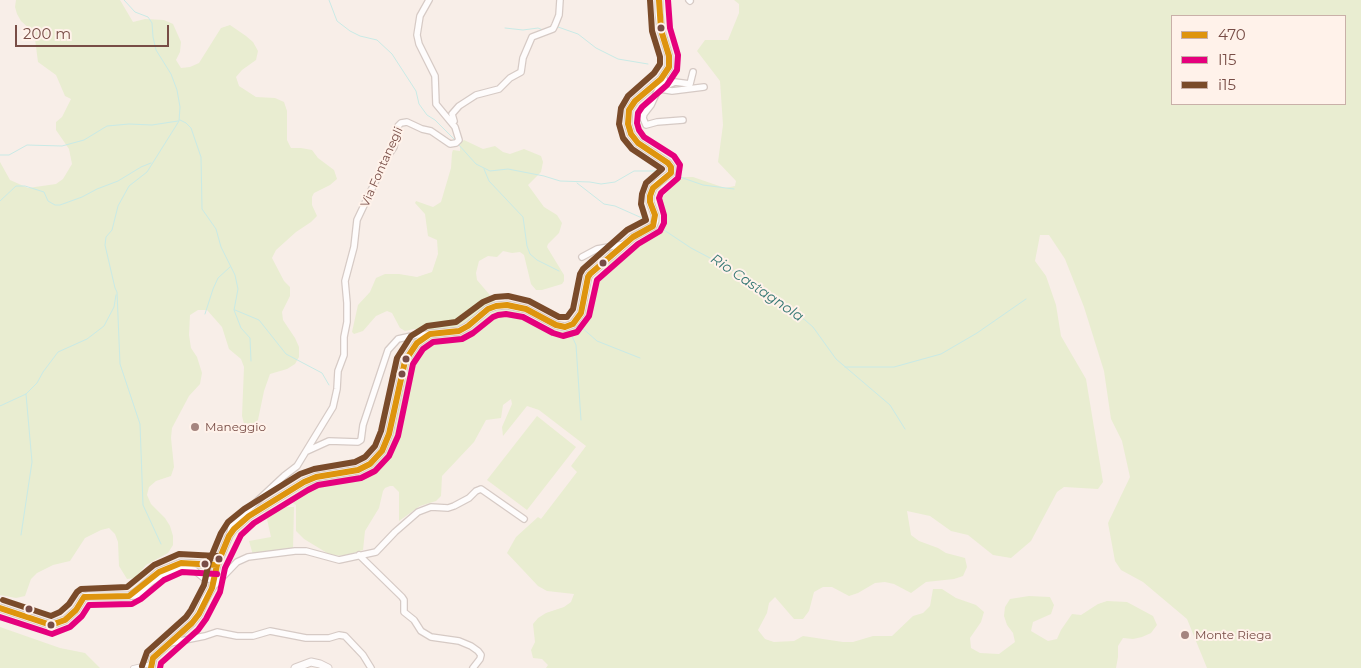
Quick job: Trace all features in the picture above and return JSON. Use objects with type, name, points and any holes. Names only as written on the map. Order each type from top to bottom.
[{"type":"street","points":[[429,0],[420,16],[417,35],[419,44],[435,76],[436,104],[455,127]]},
{"type":"street","points":[[455,127],[452,114],[459,106],[476,95],[499,89],[510,78],[521,72],[523,58],[532,37],[553,29],[559,15],[560,0]]},
{"type":"street","points":[[659,0],[661,30],[670,62],[651,106],[643,118],[646,124],[684,120]]},
{"type":"street","points":[[661,81],[668,85],[675,82],[690,84],[693,72]]},
{"type":"street","points":[[661,81],[660,89],[672,91],[704,87]]},
{"type":"street","points":[[307,451],[329,441],[358,442],[361,440],[363,425],[388,350],[398,340],[416,335],[459,331],[488,309],[496,306],[507,305],[526,309],[556,325],[565,327],[573,324],[581,313],[588,277],[624,244],[653,226],[655,221],[650,196],[653,188],[672,173],[671,167],[638,143],[631,134],[628,124],[629,110],[635,101],[661,81]]},
{"type":"street","name":"Via Fontanegli","points":[[229,536],[231,527],[297,466],[333,407],[336,397],[338,371],[344,351],[347,322],[345,282],[354,247],[357,220],[386,159],[394,147],[398,126],[401,123],[407,122],[422,129],[432,131],[453,144],[459,140],[455,127]]},
{"type":"street","points":[[582,257],[597,250],[624,244]]},
{"type":"street","points":[[133,668],[135,666],[151,666],[153,658],[196,619],[212,588],[217,565],[229,536],[234,529],[249,516],[304,482],[316,477],[358,470],[370,464],[382,451],[389,434],[405,361],[417,343],[430,334]]},
{"type":"street","points":[[212,588],[237,562],[248,557],[295,551],[318,554],[336,560],[376,552],[394,532],[418,512],[431,507],[454,506],[481,489],[524,519]]},
{"type":"street","points":[[359,555],[402,596],[404,612],[414,620],[420,632],[431,637],[459,641],[476,649],[481,656],[473,668]]},
{"type":"street","points":[[129,596],[153,576],[170,566],[188,563],[217,565]]},
{"type":"street","points":[[0,608],[51,625],[65,620],[76,610],[84,597],[138,596],[150,583],[162,575],[182,569],[194,570],[205,579],[215,579]]},
{"type":"street","points":[[170,643],[216,632],[237,636],[254,636],[270,631],[306,638],[329,638],[339,635],[344,636],[371,668]]},
{"type":"street","points":[[296,668],[311,662],[328,668]]},
{"type":"green space","points":[[16,0],[120,0],[133,22],[145,19],[164,20],[173,24],[181,42],[180,52],[176,60],[181,68],[199,63],[221,28],[230,25],[253,42],[258,51],[256,60],[236,77],[239,86],[256,97],[275,98],[284,102],[287,111],[287,140],[291,148],[312,150],[318,158],[334,170],[337,179],[314,193],[312,205],[317,216],[276,250],[272,258],[284,281],[290,287],[290,296],[282,312],[283,320],[299,347],[299,357],[295,364],[287,369],[270,374],[264,391],[258,420],[251,426],[244,424],[242,416],[244,367],[241,359],[229,349],[222,327],[207,310],[198,310],[190,315],[189,335],[191,348],[197,357],[202,373],[200,384],[189,396],[172,428],[171,438],[174,467],[171,476],[156,481],[149,487],[147,495],[151,504],[170,526],[173,545],[168,553],[146,565],[135,578],[127,579],[119,566],[118,542],[115,534],[109,528],[101,530],[85,538],[70,561],[53,565],[37,573],[31,579],[25,596],[16,598],[0,595],[0,162],[10,180],[28,188],[56,184],[63,179],[72,164],[69,149],[56,130],[56,122],[62,117],[71,99],[65,96],[56,75],[38,62],[35,39],[32,31],[21,21],[17,14]]},
{"type":"green space","points":[[734,0],[1361,0],[1361,668],[1207,668],[1187,619],[1143,582],[1121,570],[1115,561],[1108,523],[1130,477],[1122,441],[1111,419],[1104,371],[1084,307],[1065,259],[1049,235],[1040,235],[1035,261],[1046,276],[1056,305],[1061,336],[1086,379],[1103,482],[1098,489],[1064,487],[1057,492],[1031,541],[1011,558],[993,555],[968,535],[951,531],[930,516],[907,511],[911,535],[919,541],[946,553],[965,558],[967,567],[963,576],[954,579],[926,582],[911,593],[894,584],[885,582],[875,583],[849,596],[832,587],[823,587],[814,592],[809,611],[803,619],[794,619],[775,597],[769,603],[767,613],[758,630],[765,639],[774,642],[794,641],[803,636],[853,642],[873,636],[892,636],[913,616],[923,613],[930,606],[933,589],[942,589],[956,598],[976,605],[984,612],[981,622],[970,638],[971,648],[980,653],[999,654],[1015,642],[1013,633],[1007,625],[1004,616],[1005,607],[1010,599],[1029,596],[1050,597],[1054,605],[1051,614],[1033,622],[1031,631],[1048,641],[1057,639],[1072,614],[1081,615],[1098,604],[1107,601],[1127,602],[1153,616],[1157,625],[1151,633],[1142,637],[1133,639],[1123,638],[1118,646],[1116,668],[546,668],[548,665],[542,659],[533,658],[531,650],[535,642],[533,624],[546,613],[564,607],[571,602],[574,594],[547,591],[538,586],[507,553],[516,537],[538,517],[541,519],[577,472],[571,466],[586,446],[539,410],[527,406],[503,436],[502,427],[512,404],[511,399],[503,405],[501,418],[486,420],[474,442],[442,476],[441,496],[436,501],[420,506],[399,521],[399,492],[393,486],[385,488],[379,508],[365,531],[363,550],[348,555],[332,556],[304,539],[296,531],[296,505],[289,501],[290,497],[309,484],[369,470],[390,444],[411,357],[426,340],[435,337],[450,337],[469,331],[488,315],[502,308],[517,311],[548,327],[568,330],[578,325],[584,318],[594,283],[610,261],[649,238],[661,224],[663,215],[662,198],[679,180],[683,177],[693,177],[725,188],[735,186],[736,181],[718,162],[723,125],[720,81],[697,51],[705,40],[728,40],[739,13],[739,4]]},
{"type":"green space","points":[[464,140],[483,149],[495,146],[503,152],[510,154],[524,149],[541,156],[543,162],[541,172],[528,185],[544,207],[557,215],[562,223],[559,233],[547,247],[564,275],[564,281],[562,284],[536,290],[531,284],[524,255],[520,252],[503,251],[497,257],[488,256],[479,261],[476,273],[477,280],[495,301],[464,325],[444,330],[422,331],[414,329],[405,331],[400,328],[392,313],[387,311],[376,316],[363,331],[354,334],[352,332],[358,305],[370,292],[376,278],[385,274],[417,277],[432,272],[438,254],[437,240],[428,236],[425,214],[415,203],[416,201],[433,207],[441,202],[451,168],[453,150],[460,151],[460,143]]},
{"type":"green space","points":[[537,416],[576,447],[527,510],[487,480]]},
{"type":"green space","points":[[294,507],[293,549],[253,555],[249,541],[271,537],[265,510]]},
{"type":"green space","points":[[0,627],[60,648],[85,653],[100,668],[0,668]]},
{"type":"waterway","points":[[124,0],[135,12],[148,17],[152,23],[156,50],[171,74],[177,90],[180,107],[179,121],[147,172],[129,186],[118,206],[112,230],[106,237],[105,245],[117,292],[120,364],[140,424],[143,505],[161,544]]},
{"type":"waterway","points":[[329,0],[337,21],[360,36],[377,40],[392,54],[416,91],[419,104],[427,115],[435,120],[455,140]]},
{"type":"waterway","points":[[558,27],[578,34],[596,48],[618,59],[648,64]]},
{"type":"waterway","points":[[505,28],[523,30],[538,28],[543,30]]},
{"type":"waterway","points":[[180,120],[191,128],[201,157],[202,209],[216,229],[221,247],[235,275],[238,289],[234,310],[241,328],[250,338],[251,361]]},
{"type":"waterway","points":[[0,155],[9,155],[27,145],[62,146],[84,140],[107,126],[129,124],[152,125],[178,121]]},
{"type":"waterway","points":[[458,144],[476,164],[490,171],[508,169],[560,181],[601,184],[615,182],[634,171],[663,171]]},
{"type":"waterway","points":[[0,201],[16,186],[25,186],[44,192],[48,201],[55,205],[60,205],[118,181],[151,163]]},
{"type":"waterway","points":[[484,169],[489,181],[523,217],[530,254],[537,260],[559,271]]},
{"type":"waterway","points":[[680,177],[703,185],[734,189]]},
{"type":"waterway","name":"Rio Castagnola","points":[[577,183],[604,204],[615,206],[642,218]]},
{"type":"waterway","name":"Rio Castagnola","points":[[658,226],[691,248],[729,268],[805,320],[813,327],[836,359],[890,405],[905,429]]},
{"type":"waterway","points":[[205,314],[218,278],[230,267]]},
{"type":"waterway","points":[[0,406],[26,394],[37,383],[58,352],[87,339],[104,326],[114,307],[116,295]]},
{"type":"waterway","points":[[845,367],[894,367],[941,354],[977,333],[1026,299]]},
{"type":"waterway","points":[[235,310],[259,320],[286,354],[322,373],[329,385]]},
{"type":"waterway","points":[[580,326],[597,341],[640,358]]},
{"type":"waterway","points":[[570,332],[576,345],[581,420]]},
{"type":"waterway","points":[[21,535],[32,462],[26,394]]},
{"type":"transit line","name":"i15","points":[[142,666],[147,652],[186,617],[191,610],[204,585],[209,562],[221,533],[228,522],[244,509],[300,474],[314,469],[355,462],[365,457],[375,446],[381,431],[397,358],[411,336],[427,326],[456,322],[483,302],[495,297],[508,296],[529,301],[559,317],[567,317],[573,309],[580,274],[583,269],[627,230],[646,220],[641,204],[642,194],[646,183],[662,169],[632,149],[623,138],[619,124],[621,108],[628,96],[654,73],[660,64],[660,57],[652,31],[650,0]]},
{"type":"transit line","name":"470","points":[[151,668],[153,658],[192,623],[199,614],[212,588],[217,565],[229,536],[234,529],[249,516],[304,482],[316,477],[358,470],[370,464],[382,451],[389,434],[405,361],[417,343],[430,334],[459,331],[488,309],[496,306],[507,305],[526,309],[556,325],[565,327],[573,324],[581,313],[590,274],[633,237],[653,226],[655,215],[650,202],[650,196],[653,188],[671,173],[671,167],[638,143],[631,134],[628,124],[629,110],[635,101],[661,79],[669,67],[669,56],[661,30],[659,0]]},
{"type":"transit line","name":"I15","points":[[160,668],[161,663],[198,630],[206,619],[220,592],[225,568],[241,535],[254,523],[308,490],[318,485],[361,478],[375,471],[389,456],[398,436],[413,364],[423,349],[433,342],[462,339],[493,317],[506,314],[523,317],[553,333],[563,336],[577,332],[589,316],[597,280],[638,244],[660,231],[664,223],[664,215],[659,198],[661,193],[678,178],[680,165],[674,156],[644,137],[637,123],[638,113],[642,107],[667,85],[677,70],[678,55],[670,28],[668,0]]},
{"type":"transit line","name":"i15","points":[[3,600],[51,616],[60,612],[69,604],[81,589],[127,587],[154,565],[179,554],[217,556]]},
{"type":"transit line","name":"470","points":[[0,608],[51,625],[65,620],[76,610],[84,597],[129,596],[159,572],[181,563],[217,565]]},
{"type":"transit line","name":"I15","points":[[0,617],[52,634],[70,627],[82,616],[89,605],[132,604],[164,580],[182,572],[217,574]]},
{"type":"place","name":"Maneggio","points":[[195,427]]},
{"type":"place","name":"Monte Riega","points":[[1185,635]]}]
